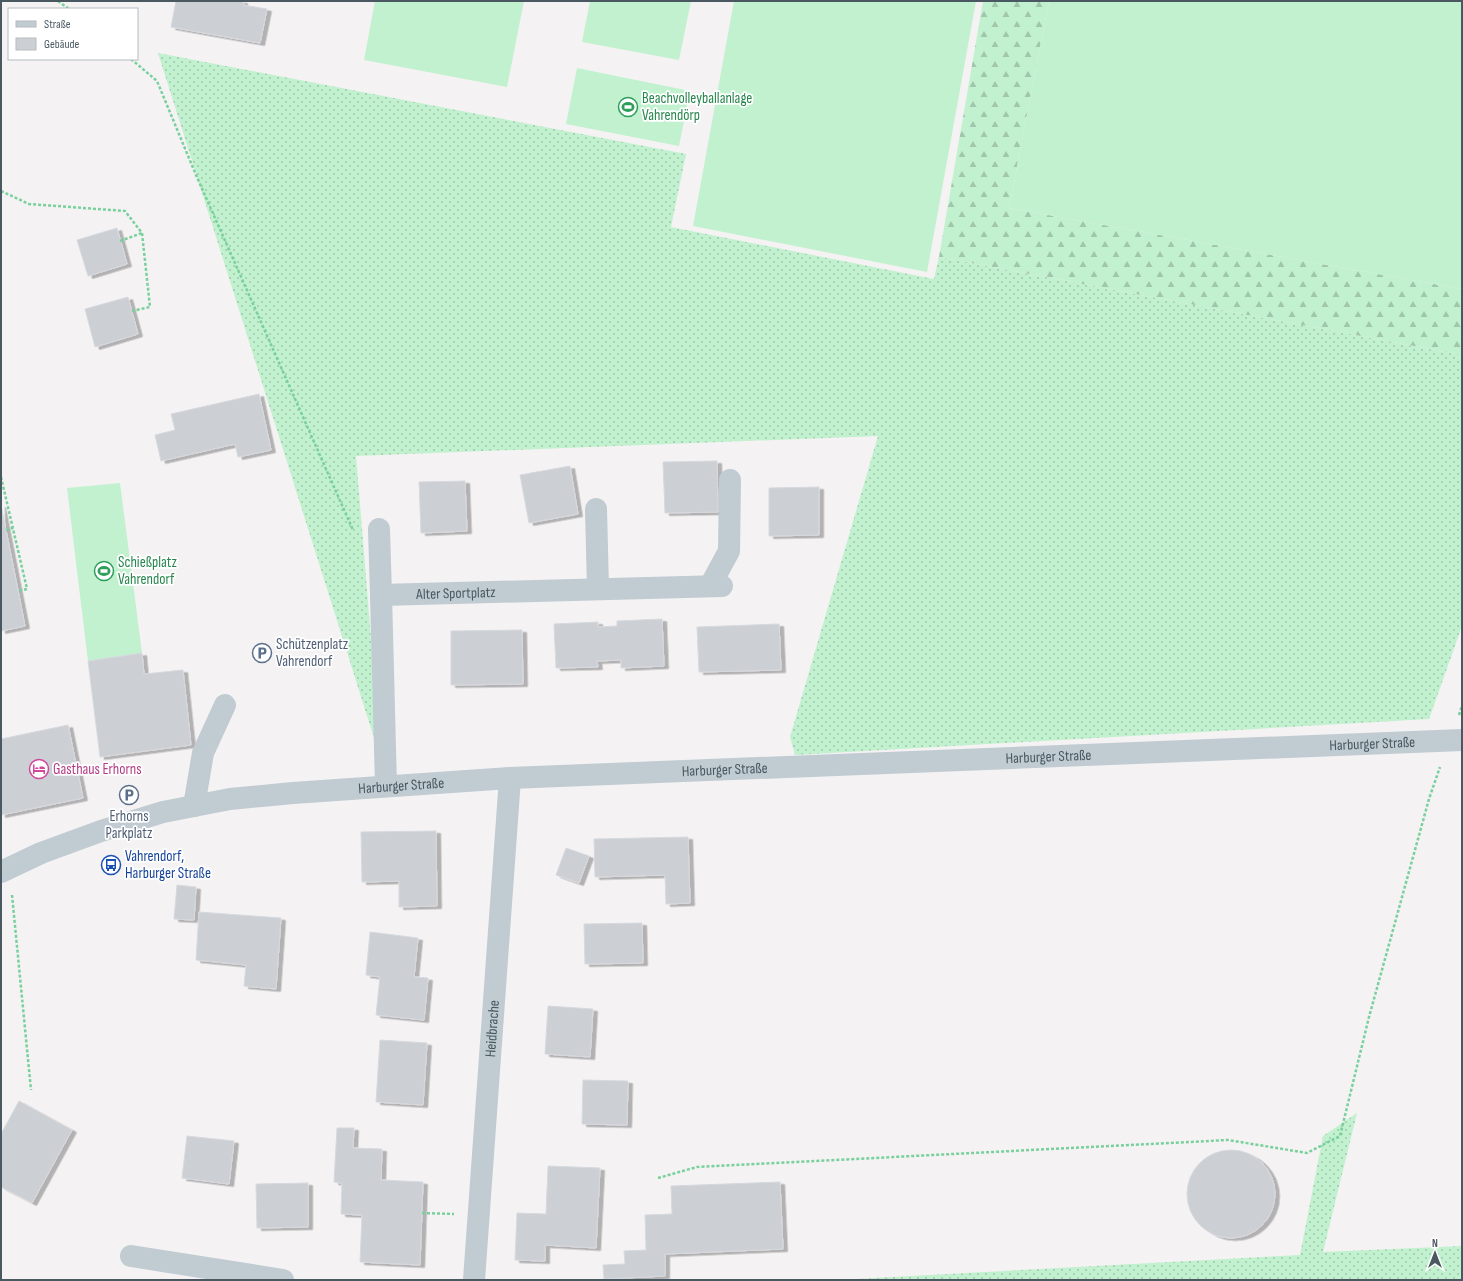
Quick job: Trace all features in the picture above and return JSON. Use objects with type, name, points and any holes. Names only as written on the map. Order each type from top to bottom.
[{"type":"street","name":"Alter Sportplatz","points":[[381,595],[716,586],[729,551],[730,480]]},
{"type":"street","points":[[596,509],[598,590]]},
{"type":"street","points":[[379,529],[386,786]]},
{"type":"street","points":[[194,806],[203,753],[225,705]]},
{"type":"street","name":"Harburger Straße","points":[[5,870],[41,853],[101,831],[163,812],[253,797],[510,778],[1462,740]]},
{"type":"street","name":"Heidbrache","points":[[474,1280],[510,778]]},
{"type":"street","points":[[131,1256],[283,1280]]},
{"type":"path","points":[[58,1],[68,8]]},
{"type":"path","points":[[133,60],[157,81],[196,175],[356,537]]},
{"type":"path","points":[[1,191],[29,204],[125,211],[142,232],[150,306],[132,311]]},
{"type":"path","points":[[120,241],[142,232]]},
{"type":"path","points":[[1,477],[27,589],[18,591]]},
{"type":"path","points":[[6,530],[13,528]]},
{"type":"path","points":[[658,1178],[696,1167],[1228,1140],[1307,1153],[1340,1136],[1371,1009],[1429,799],[1442,762]]},
{"type":"path","points":[[5,870],[32,1090]]},
{"type":"path","points":[[422,1213],[479,1216]]},
{"type":"green space","points":[[375,1],[524,1],[507,87],[364,60]]},
{"type":"green space","points":[[590,1],[691,1],[679,60],[582,42]]},
{"type":"green space","points":[[734,1],[976,1],[927,272],[693,226]]},
{"type":"green space","points":[[983,1],[1049,1],[1009,208],[1462,289],[1462,355],[939,257]]},
{"type":"green space","points":[[1049,1],[1462,1],[1462,289],[1009,208]]},
{"type":"green space","points":[[158,53],[686,154],[671,227],[934,279],[939,257],[1462,355],[1462,626],[1429,719],[795,755],[790,737],[878,436],[356,456],[381,760]]},
{"type":"green space","name":"Beachvolleyballanlage Vahrendörp","points":[[577,68],[690,91],[679,146],[566,124]]},
{"type":"green space","name":"Schießplatz Vahrendorf","points":[[120,483],[142,653],[88,661],[67,488]]},
{"type":"green space","points":[[1357,1113],[1323,1252],[1462,1246],[1462,1280],[837,1280],[1300,1255],[1323,1136]]},
{"type":"building","points":[[176,1],[243,1],[243,5],[267,9],[260,43],[171,27]]},
{"type":"building","points":[[117,228],[127,264],[88,276],[77,240]]},
{"type":"building","points":[[128,297],[138,334],[95,347],[85,309]]},
{"type":"building","points":[[259,394],[271,450],[238,457],[235,444],[161,461],[155,435],[175,430],[171,414]]},
{"type":"building","points":[[717,461],[718,512],[665,513],[663,462]]},
{"type":"building","points":[[570,466],[578,514],[529,523],[520,475]]},
{"type":"building","points":[[465,481],[467,531],[421,533],[419,482]]},
{"type":"building","points":[[819,487],[819,535],[769,536],[769,488]]},
{"type":"building","points":[[1,505],[25,626],[1,631]]},
{"type":"building","points":[[662,619],[664,666],[621,668],[621,660],[597,661],[598,667],[556,668],[554,624],[598,622],[598,627],[617,626],[617,621]]},
{"type":"building","points":[[779,624],[781,670],[699,672],[697,627]]},
{"type":"building","points":[[522,630],[523,684],[451,685],[451,631]]},
{"type":"building","points":[[142,653],[144,674],[183,670],[191,745],[100,757],[88,661]]},
{"type":"building","name":"Gasthaus Erhorns","points":[[68,725],[83,798],[1,815],[1,739]]},
{"type":"building","points":[[436,831],[437,906],[399,907],[399,881],[362,882],[361,832]]},
{"type":"building","points":[[688,837],[690,903],[666,904],[665,875],[595,877],[594,839]]},
{"type":"building","points":[[566,848],[589,856],[579,883],[556,875]]},
{"type":"building","points":[[177,885],[196,887],[194,920],[174,919]]},
{"type":"building","points":[[199,912],[281,918],[276,989],[244,986],[246,965],[196,960]]},
{"type":"building","points":[[642,923],[643,963],[585,964],[584,924]]},
{"type":"building","points":[[370,932],[418,938],[414,977],[428,978],[424,1020],[376,1015],[380,977],[366,975]]},
{"type":"building","points":[[548,1006],[593,1009],[590,1057],[545,1054]]},
{"type":"building","points":[[380,1040],[427,1043],[423,1105],[376,1102]]},
{"type":"building","points":[[583,1080],[628,1081],[627,1125],[582,1124]]},
{"type":"building","points":[[19,1101],[72,1130],[32,1203],[1,1187],[1,1134]]},
{"type":"building","points":[[337,1128],[354,1128],[353,1148],[382,1149],[381,1180],[423,1182],[420,1265],[360,1262],[362,1215],[341,1214],[342,1183],[334,1182]]},
{"type":"building","points":[[187,1136],[234,1141],[229,1184],[182,1178]]},
{"type":"building","points":[[1222,1150],[1240,1150],[1256,1157],[1268,1169],[1275,1185],[1275,1203],[1268,1219],[1256,1231],[1240,1238],[1222,1238],[1206,1231],[1194,1219],[1187,1203],[1187,1185],[1194,1169],[1206,1157]]},
{"type":"building","points":[[548,1166],[600,1168],[596,1248],[545,1245],[545,1261],[515,1260],[517,1213],[546,1214]]},
{"type":"building","points":[[780,1182],[783,1249],[665,1254],[665,1276],[604,1279],[603,1265],[625,1264],[624,1251],[646,1250],[645,1215],[672,1214],[671,1186]]},
{"type":"building","points":[[308,1183],[308,1227],[257,1228],[256,1184]]},
{"type":"place","name":"Beachvolleyballanlage Vahrendörp","points":[[628,107]]},
{"type":"place","name":"Schießplatz Vahrendorf","points":[[104,571]]},
{"type":"place","name":"Schützenplatz Vahrendorf","points":[[262,653]]},
{"type":"place","name":"Gasthaus Erhorns","points":[[39,769]]},
{"type":"place","name":"Erhorns Parkplatz","points":[[129,795]]},
{"type":"place","name":"Vahrendorf, Harburger Straße","points":[[111,865]]}]
